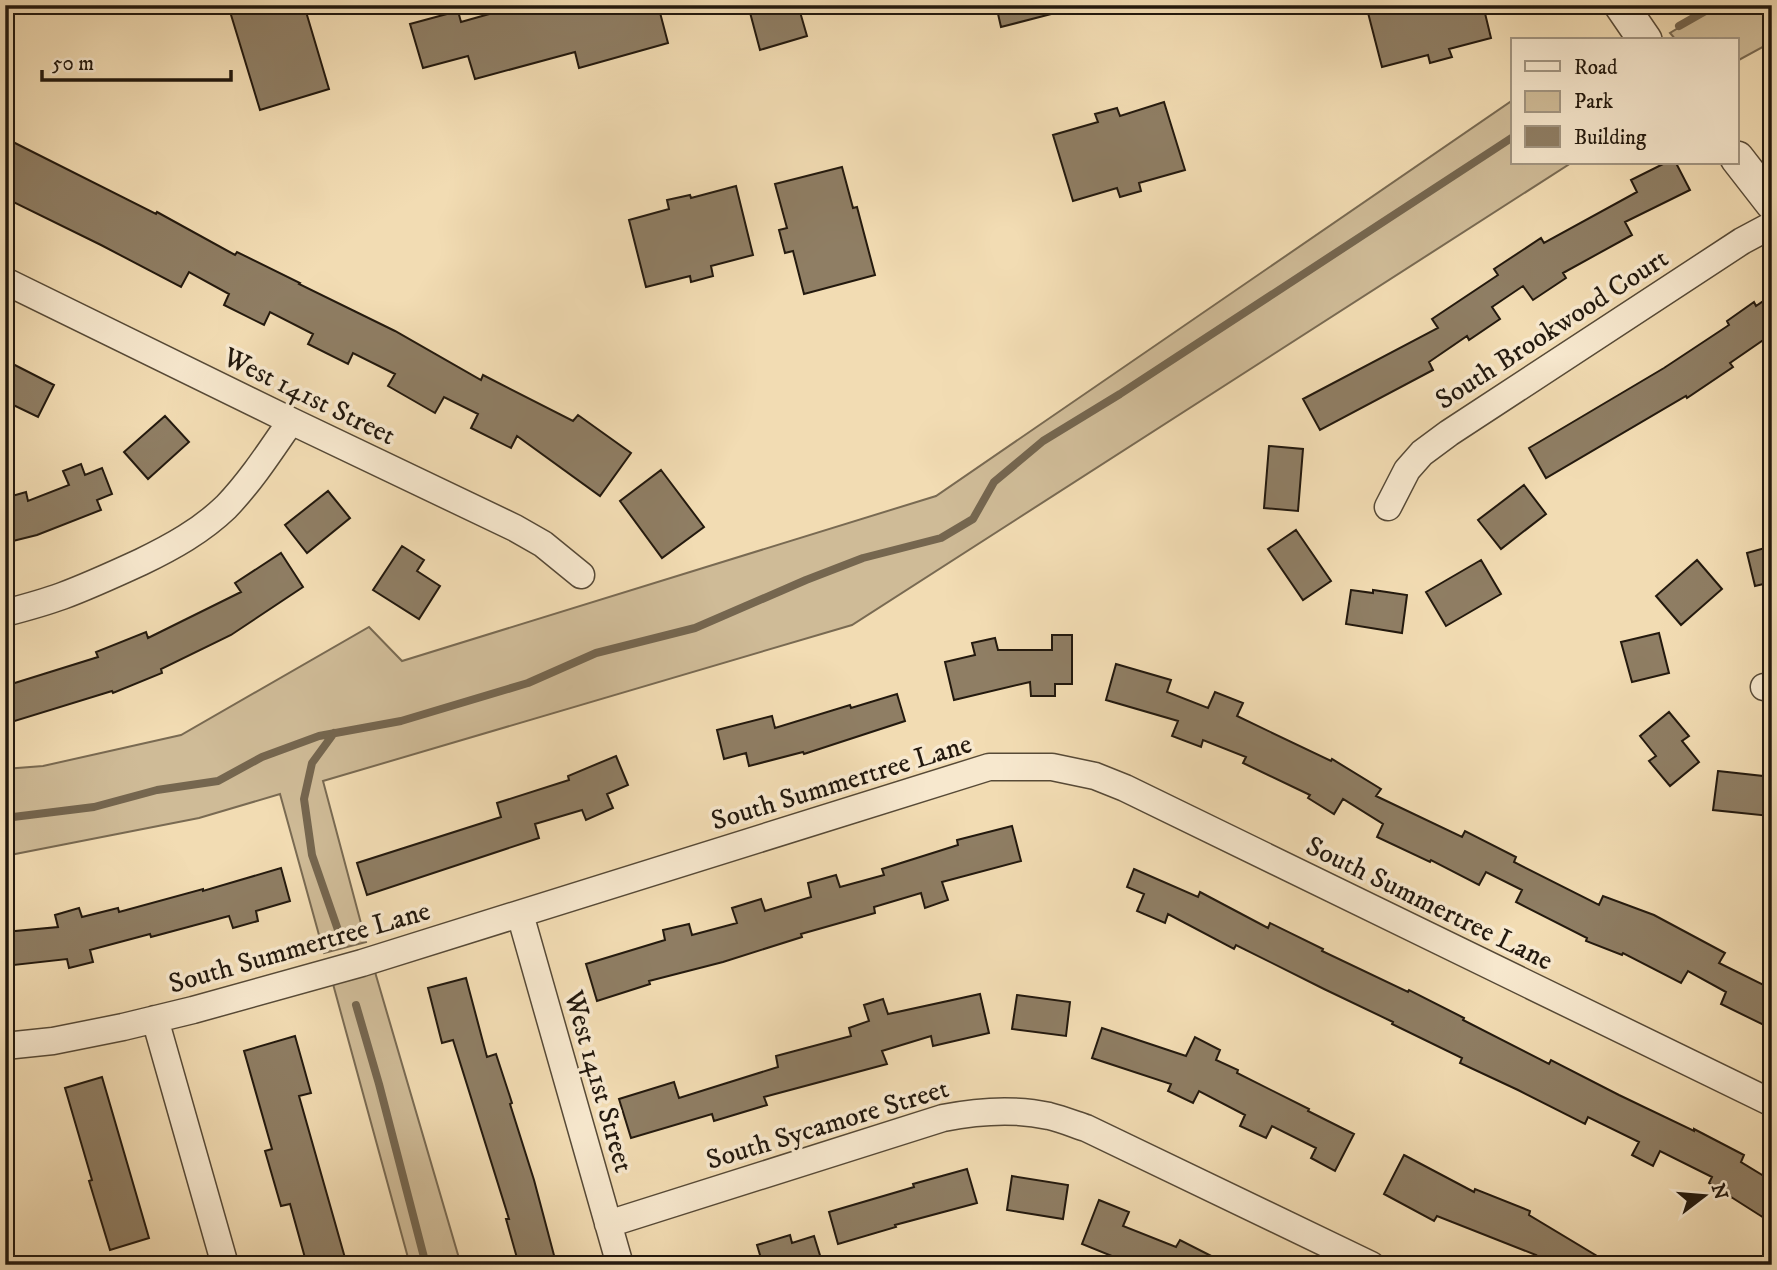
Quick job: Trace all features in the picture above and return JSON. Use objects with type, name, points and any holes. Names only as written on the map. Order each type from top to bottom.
[{"type":"street","points":[[1621,5],[1643,38]]},
{"type":"street","points":[[1738,159],[1772,203]]},
{"type":"street","name":"South Brookwood Court","points":[[1388,507],[1407,470],[1431,446],[1731,248],[1772,225]]},
{"type":"street","name":"West 141st Street","points":[[5,281],[515,528],[543,544],[581,575]]},
{"type":"street","points":[[5,613],[60,597],[101,581],[169,549],[190,536],[227,506],[291,421]]},
{"type":"street","name":"South Summertree Lane","points":[[5,1046],[53,1041],[123,1027],[362,964],[989,767],[1052,766],[1095,776],[1125,788],[1772,1103]]},
{"type":"street","name":"West 141st Street","points":[[520,914],[620,1265]]},
{"type":"street","points":[[155,1019],[225,1265]]},
{"type":"street","name":"South Sycamore Street","points":[[608,1224],[943,1118],[973,1112],[1017,1110],[1050,1116],[1086,1128],[1371,1265]]},
{"type":"green space","points":[[1716,5],[1772,5],[1772,42],[1738,60],[1738,38],[1674,38],[1670,33]]},
{"type":"green space","points":[[1511,101],[1511,164],[1569,164],[852,625],[323,781],[366,942],[324,953],[280,794],[199,818],[5,856],[5,769],[43,766],[181,735],[369,627],[402,661],[936,496]]},
{"type":"green space","points":[[375,972],[461,1265],[410,1265],[333,984]]},
{"type":"building","points":[[228,5],[304,5],[329,89],[260,110]]},
{"type":"building","points":[[521,5],[552,5],[554,13],[583,5],[658,5],[668,43],[579,68],[575,52],[475,79],[468,56],[423,68],[410,24],[458,11],[461,22]]},
{"type":"building","points":[[748,5],[798,5],[807,36],[760,50]]},
{"type":"building","points":[[996,5],[1058,5],[1059,12],[1001,27]]},
{"type":"building","points":[[1366,5],[1483,5],[1491,38],[1449,49],[1452,57],[1430,63],[1428,55],[1382,67]]},
{"type":"building","points":[[1164,102],[1185,170],[1139,183],[1141,191],[1120,197],[1117,188],[1073,201],[1053,135],[1098,122],[1095,114],[1117,108],[1120,116]]},
{"type":"building","points":[[5,138],[156,214],[157,212],[235,255],[237,252],[395,331],[481,380],[483,375],[573,421],[578,415],[631,453],[600,496],[517,436],[511,448],[471,428],[478,414],[444,397],[435,413],[388,386],[395,374],[353,353],[348,364],[308,344],[313,334],[270,312],[264,325],[224,305],[229,294],[189,272],[181,287],[5,198]]},
{"type":"building","points":[[1663,164],[1677,164],[1690,190],[1625,222],[1632,235],[1563,273],[1566,278],[1533,300],[1523,286],[1492,307],[1500,319],[1469,340],[1467,336],[1429,362],[1433,370],[1320,430],[1303,399],[1438,328],[1432,319],[1498,275],[1494,269],[1541,238],[1544,243],[1637,192],[1631,180]]},
{"type":"building","points":[[842,167],[853,208],[857,207],[875,275],[804,294],[793,251],[785,253],[779,230],[787,228],[775,184]]},
{"type":"building","points":[[736,186],[753,255],[711,266],[713,276],[691,282],[690,276],[646,287],[629,220],[669,209],[667,200],[690,195],[691,198]]},
{"type":"building","points":[[1772,295],[1772,334],[1730,363],[1733,367],[1687,398],[1686,396],[1546,478],[1529,448],[1664,368],[1729,325],[1727,321],[1754,302],[1756,306]]},
{"type":"building","points":[[5,360],[54,385],[38,417],[5,401]]},
{"type":"building","points":[[165,416],[189,442],[148,479],[124,452]]},
{"type":"building","points":[[1269,446],[1303,449],[1298,511],[1264,508]]},
{"type":"building","points":[[81,464],[85,475],[102,468],[112,494],[97,500],[101,510],[37,535],[5,543],[5,498],[26,492],[28,501],[69,485],[63,471]]},
{"type":"building","points":[[661,470],[704,527],[662,558],[620,501]]},
{"type":"building","points":[[1524,485],[1546,514],[1501,549],[1478,520]]},
{"type":"building","points":[[328,491],[350,518],[307,553],[285,525]]},
{"type":"building","points":[[1296,530],[1331,581],[1303,600],[1268,549]]},
{"type":"building","points":[[402,546],[424,560],[417,571],[440,586],[419,619],[373,590]]},
{"type":"building","points":[[1772,546],[1772,582],[1755,586],[1747,553]]},
{"type":"building","points":[[281,553],[303,587],[231,635],[161,669],[162,673],[113,693],[112,691],[5,724],[5,686],[98,657],[96,652],[146,632],[148,638],[241,592],[235,583]]},
{"type":"building","points":[[1481,560],[1501,594],[1446,626],[1426,592]]},
{"type":"building","points":[[1697,560],[1722,589],[1681,625],[1656,596]]},
{"type":"building","points":[[1351,590],[1407,595],[1402,633],[1346,624]]},
{"type":"building","points":[[1659,633],[1669,673],[1632,682],[1621,642]]},
{"type":"building","points":[[1052,635],[1072,635],[1072,684],[1055,684],[1055,696],[1031,696],[1030,682],[954,700],[945,662],[975,655],[972,643],[995,638],[998,650],[1052,650]]},
{"type":"building","points":[[1116,664],[1171,680],[1167,692],[1208,708],[1215,692],[1243,703],[1237,716],[1331,761],[1332,759],[1381,789],[1376,796],[1462,837],[1465,831],[1516,857],[1514,862],[1599,905],[1603,896],[1654,915],[1725,953],[1719,963],[1772,989],[1772,1029],[1721,1004],[1726,992],[1688,971],[1681,983],[1623,953],[1622,955],[1586,941],[1587,938],[1516,902],[1522,890],[1486,872],[1479,885],[1431,860],[1430,862],[1377,837],[1383,824],[1343,799],[1334,814],[1308,798],[1310,795],[1243,763],[1246,757],[1203,740],[1201,747],[1172,736],[1178,721],[1106,700]]},
{"type":"building","points":[[897,694],[905,721],[804,754],[803,752],[749,766],[746,753],[724,759],[717,730],[772,716],[775,728]]},
{"type":"building","points":[[1669,712],[1689,736],[1682,741],[1699,762],[1670,786],[1649,761],[1656,756],[1640,736]]},
{"type":"building","points":[[616,756],[628,785],[607,794],[613,808],[586,820],[582,810],[535,824],[539,838],[367,895],[357,863],[501,817],[497,803],[569,780],[568,776]]},
{"type":"building","points":[[1718,771],[1772,777],[1770,816],[1713,810]]},
{"type":"building","points":[[1012,826],[1021,861],[942,882],[948,900],[925,908],[921,893],[874,907],[875,913],[801,934],[802,937],[723,962],[649,981],[650,984],[597,1001],[586,964],[665,940],[663,930],[689,924],[692,935],[737,923],[732,908],[761,899],[765,911],[811,897],[808,883],[836,875],[840,887],[884,875],[882,869],[958,845],[957,840]]},
{"type":"building","points":[[281,868],[290,901],[256,911],[258,921],[233,928],[229,916],[151,937],[150,934],[90,950],[93,962],[69,968],[67,959],[5,966],[5,932],[58,927],[55,915],[79,908],[82,917],[118,908],[119,912]]},
{"type":"building","points":[[1134,869],[1198,897],[1200,892],[1268,928],[1270,923],[1323,949],[1322,951],[1408,992],[1409,990],[1549,1064],[1551,1060],[1744,1155],[1741,1162],[1772,1181],[1772,1223],[1709,1183],[1712,1177],[1660,1151],[1653,1166],[1632,1155],[1639,1142],[1588,1117],[1585,1124],[1460,1063],[1462,1058],[1236,945],[1234,949],[1168,914],[1165,923],[1137,911],[1144,894],[1127,887]]},
{"type":"building","points":[[466,978],[487,1057],[496,1054],[512,1103],[510,1104],[555,1259],[534,1265],[519,1265],[506,1219],[509,1219],[453,1040],[442,1043],[428,988]]},
{"type":"building","points":[[980,994],[989,1033],[933,1046],[931,1036],[882,1051],[887,1064],[764,1097],[767,1105],[714,1121],[712,1114],[631,1138],[619,1099],[674,1082],[679,1098],[778,1067],[776,1056],[851,1036],[849,1028],[869,1021],[864,1005],[883,999],[888,1014]]},
{"type":"building","points":[[1017,995],[1070,1002],[1066,1036],[1012,1029]]},
{"type":"building","points":[[1102,1028],[1186,1056],[1195,1037],[1220,1050],[1216,1060],[1238,1070],[1237,1073],[1354,1134],[1335,1171],[1311,1158],[1316,1148],[1272,1126],[1266,1138],[1240,1126],[1245,1115],[1199,1091],[1193,1103],[1168,1091],[1171,1084],[1092,1058]]},
{"type":"building","points":[[295,1036],[311,1093],[299,1096],[347,1265],[307,1265],[290,1204],[281,1206],[265,1151],[272,1149],[244,1051]]},
{"type":"building","points":[[102,1077],[149,1238],[110,1250],[65,1088]]},
{"type":"building","points":[[1404,1155],[1474,1192],[1475,1189],[1530,1211],[1529,1215],[1612,1265],[1530,1265],[1536,1255],[1437,1216],[1434,1221],[1384,1194]]},
{"type":"building","points":[[967,1169],[977,1203],[838,1244],[829,1212]]},
{"type":"building","points":[[1012,1176],[1068,1185],[1063,1219],[1007,1210]]},
{"type":"building","points":[[1099,1200],[1129,1212],[1123,1226],[1176,1247],[1180,1240],[1229,1265],[1134,1265],[1082,1244]]},
{"type":"building","points":[[790,1235],[792,1243],[814,1236],[823,1265],[763,1265],[757,1245]]},
{"type":"waterway","points":[[1679,26],[1716,5]]},
{"type":"waterway","points":[[5,818],[94,807],[157,790],[218,781],[262,757],[319,736],[401,721],[528,683],[596,653],[695,628],[863,558],[941,538],[973,519],[994,482],[1043,441],[1120,394],[1511,138]]},
{"type":"waterway","points":[[334,733],[312,763],[304,799],[312,855],[338,930]]},
{"type":"waterway","points":[[356,1005],[426,1265]]}]
